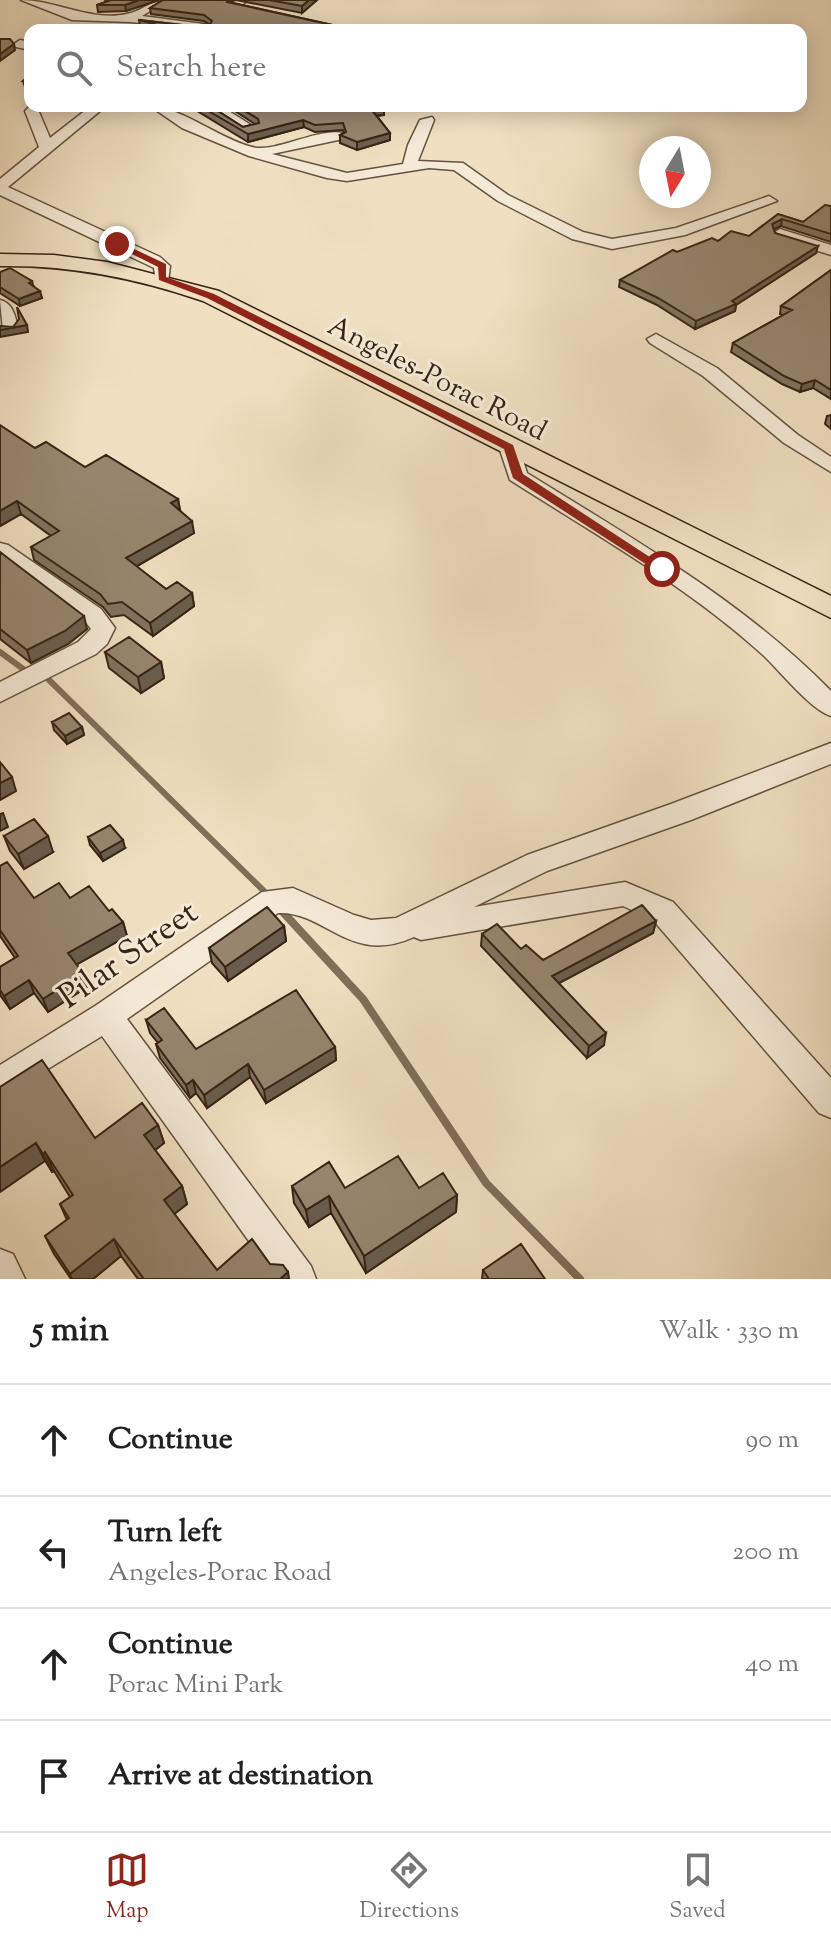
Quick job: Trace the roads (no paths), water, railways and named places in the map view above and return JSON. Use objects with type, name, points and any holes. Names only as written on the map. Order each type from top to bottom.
[{"type":"main road","name":"Angeles-Porac Road","points":[[0,260],[57,260],[162,278],[211,296],[831,608]]},
{"type":"street","points":[[130,18],[162,0]]},
{"type":"street","points":[[32,1],[55,5],[72,16],[130,18],[170,24]]},
{"type":"street","points":[[210,24],[238,3],[257,11]]},
{"type":"street","points":[[32,112],[46,146]]},
{"type":"street","points":[[91,112],[46,146],[0,188],[162,266],[162,278]]},
{"type":"street","points":[[166,112],[187,125],[254,153],[347,177],[410,166],[458,166],[503,198],[578,236],[612,244],[679,232],[769,201]]},
{"type":"street","points":[[221,112],[250,129]]},
{"type":"street","points":[[410,166],[415,145],[427,120]]},
{"type":"street","points":[[254,153],[338,136]]},
{"type":"street","points":[[780,234],[831,250]]},
{"type":"street","points":[[0,305],[6,313],[9,327]]},
{"type":"street","points":[[656,339],[710,372],[791,439],[831,466]]},
{"type":"street","points":[[509,447],[517,476],[662,569],[718,609],[769,647],[831,707]]},
{"type":"street","points":[[0,550],[93,615],[103,628],[99,638],[87,648],[5,685]]},
{"type":"street","points":[[399,930],[537,863],[681,812],[831,753]]},
{"type":"street","points":[[399,930],[509,915],[625,894],[663,911],[831,1102]]},
{"type":"street","name":"Pilar Street","points":[[0,1083],[106,1016],[272,901],[293,900],[347,926],[371,933],[399,930]]},
{"type":"street","points":[[106,1016],[298,1279]]},
{"type":"street","points":[[0,1267],[7,1279]]},
{"type":"waterway","points":[[0,652],[30,674]]},
{"type":"waterway","points":[[46,677],[266,893]]},
{"type":"waterway","points":[[281,910],[363,999],[486,1183],[580,1279]]}]
